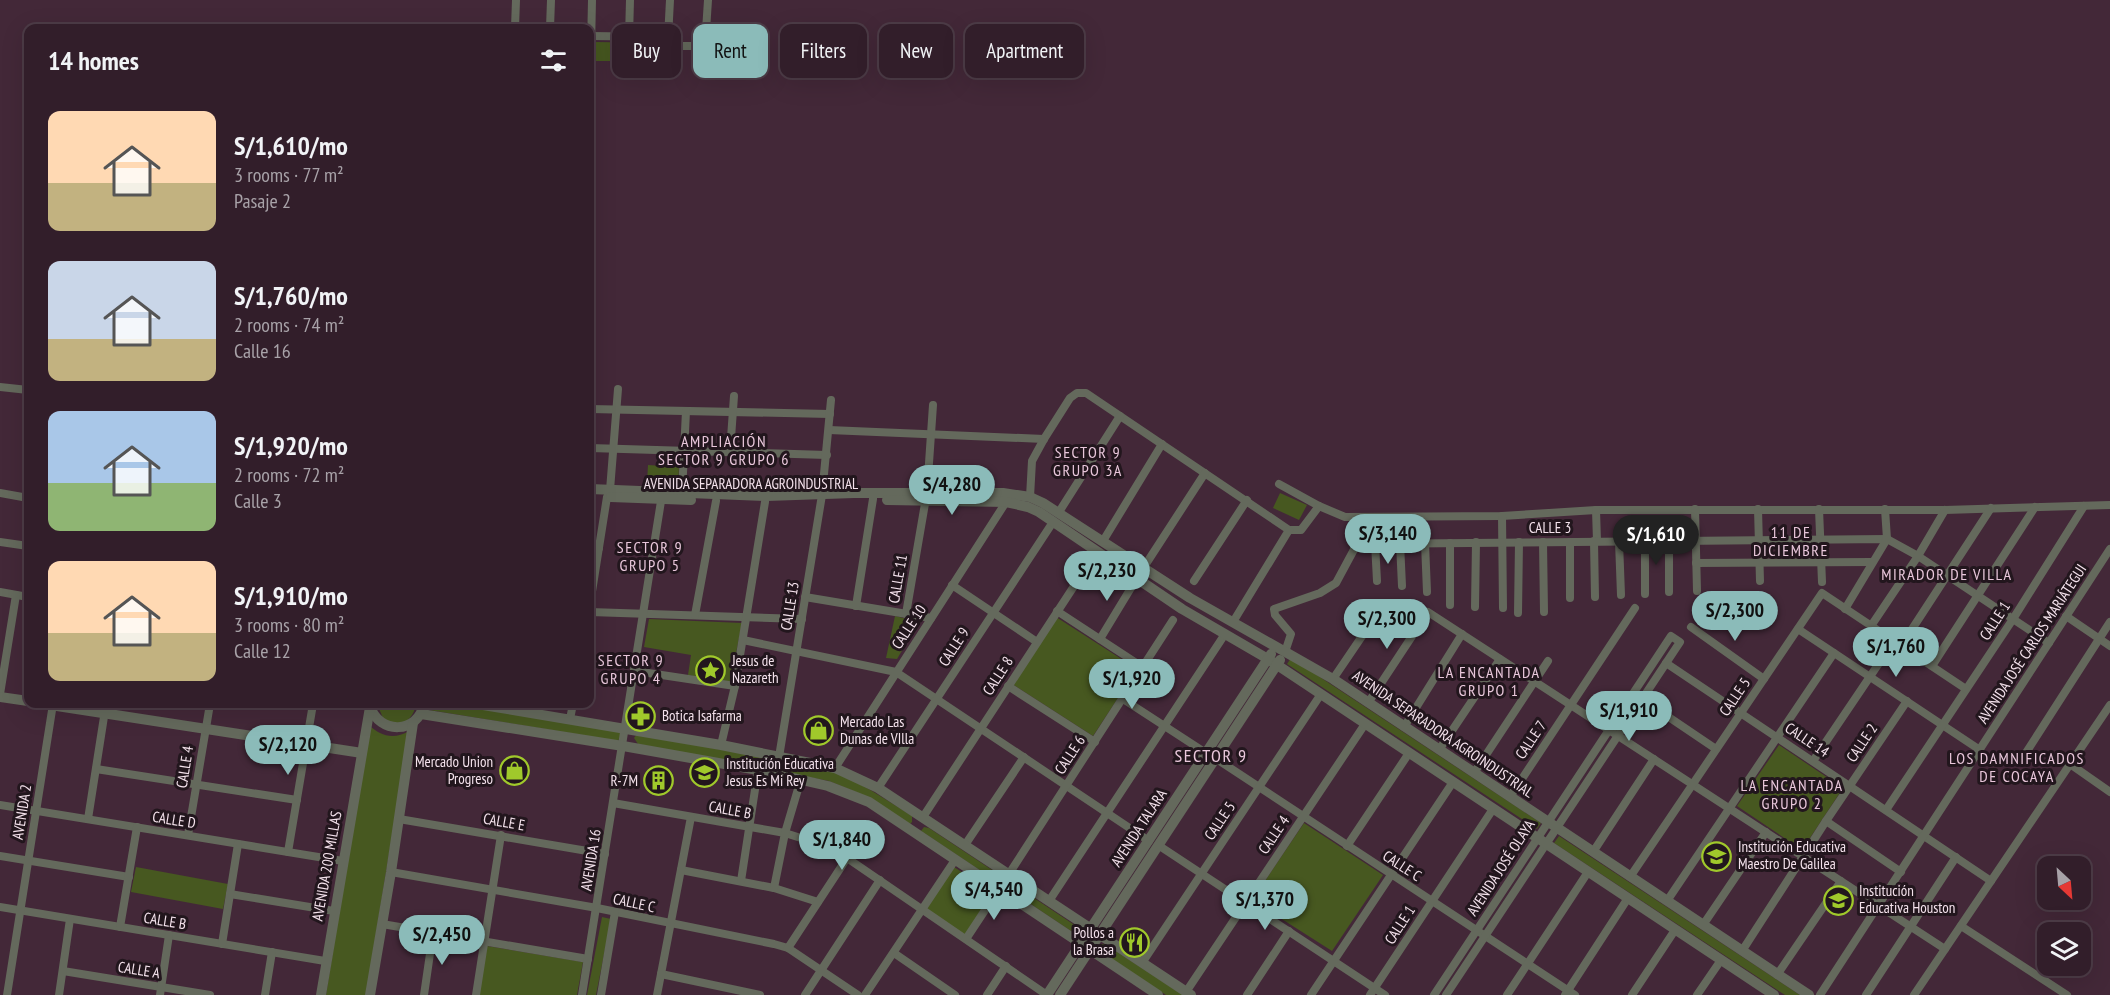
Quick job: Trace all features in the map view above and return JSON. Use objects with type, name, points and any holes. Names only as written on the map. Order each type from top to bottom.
[{"type":"street","points":[[515,24],[516,0]]},
{"type":"street","points":[[550,24],[551,0]]},
{"type":"street","points":[[591,24],[592,0]]},
{"type":"street","points":[[629,24],[630,0]]},
{"type":"street","points":[[669,24],[670,0]]},
{"type":"street","points":[[681,46],[705,46],[708,0]]},
{"type":"street","points":[[594,36],[612,37]]},
{"type":"street","points":[[0,387],[24,390]]},
{"type":"street","points":[[594,548],[609,493],[618,389]]},
{"type":"street","points":[[1030,497],[1032,461],[1070,398],[1077,393],[1086,393],[1289,530],[1301,530],[1319,506]]},
{"type":"street","points":[[730,452],[734,396]]},
{"type":"street","name":"CALLE 13","points":[[779,757],[821,498],[831,400]]},
{"type":"street","name":"CALLE 11","points":[[906,614],[926,497],[933,405]]},
{"type":"street","points":[[594,409],[830,414]]},
{"type":"street","points":[[682,493],[686,411]]},
{"type":"street","points":[[1059,512],[1120,416]]},
{"type":"street","points":[[829,430],[1044,439]]},
{"type":"street","points":[[1103,541],[1162,444]]},
{"type":"street","points":[[594,448],[827,455]]},
{"type":"street","points":[[1144,567],[1205,473]]},
{"type":"street","points":[[1279,484],[1319,506],[1346,517],[1502,516],[1596,510],[1945,510],[2110,505]]},
{"type":"street","name":"AVENIDA SEPARADORA AGROINDUSTRIAL","points":[[594,490],[716,501],[765,502],[821,498],[926,497],[1006,502],[1028,507],[1321,694],[1721,960],[1759,991],[1774,995]]},
{"type":"street","name":"AVENIDA SEPARADORA AGROINDUSTRIAL","points":[[662,496],[682,493],[873,499],[1003,492],[1030,497],[1059,512],[1190,598],[1333,680],[1809,995]]},
{"type":"street","points":[[0,493],[24,497]]},
{"type":"street","name":"AVENIDA SEPARADORA AGROINDUSTRIAL","points":[[594,495],[609,493]]},
{"type":"street","name":"AVENIDA 16","points":[[582,995],[662,496]]},
{"type":"street","points":[[856,606],[873,499]]},
{"type":"street","points":[[1194,581],[1247,500]]},
{"type":"street","points":[[695,615],[716,501]]},
{"type":"street","points":[[722,745],[735,686],[765,502]]},
{"type":"street","name":"CALLE 10","points":[[835,768],[1006,502]]},
{"type":"street","name":"CALLE 1","points":[[1886,810],[2013,619],[2084,506]]},
{"type":"street","points":[[1932,666],[2035,507]]},
{"type":"street","points":[[1813,761],[1870,677],[1948,577],[1991,508]]},
{"type":"street","points":[[1695,509],[1697,591]]},
{"type":"street","points":[[1758,509],[1760,581]]},
{"type":"street","points":[[1820,509],[1822,582]]},
{"type":"street","points":[[1885,509],[1887,539],[1845,609],[1966,689]]},
{"type":"street","points":[[1595,597],[1596,510]]},
{"type":"street","points":[[1871,626],[1918,556],[1945,510]]},
{"type":"street","points":[[1502,516],[1503,608]]},
{"type":"street","points":[[1280,649],[1291,634],[1275,615],[1274,609],[1330,588],[1340,577],[1362,533],[1362,517]]},
{"type":"street","name":"CALLE 9","points":[[878,788],[1053,522]]},
{"type":"street","points":[[1233,622],[1289,530]]},
{"type":"street","points":[[1887,539],[1918,556],[2049,643]]},
{"type":"street","name":"CALLE 3","points":[[1357,544],[1887,539]]},
{"type":"street","points":[[1619,541],[1621,595]]},
{"type":"street","points":[[1644,541],[1645,594]]},
{"type":"street","points":[[1669,541],[1669,592]]},
{"type":"street","points":[[0,542],[24,545]]},
{"type":"street","points":[[1475,607],[1476,542]]},
{"type":"street","points":[[1518,613],[1519,542]]},
{"type":"street","points":[[1543,542],[1544,612]]},
{"type":"street","points":[[1570,542],[1570,598]]},
{"type":"street","points":[[1375,543],[1377,581]]},
{"type":"street","points":[[1400,543],[1402,586]]},
{"type":"street","points":[[1425,543],[1427,592]]},
{"type":"street","points":[[1450,543],[1450,606]]},
{"type":"street","name":"AVENIDA JOSÉ CARLOS MARIÁTEGUI","points":[[1820,995],[2066,616],[2107,561],[2110,549]]},
{"type":"street","name":"CALLE 8","points":[[923,817],[1097,551]]},
{"type":"street","points":[[1696,563],[1872,562]]},
{"type":"street","points":[[1100,639],[1137,578]]},
{"type":"street","points":[[952,585],[1037,642]]},
{"type":"street","points":[[0,592],[24,596]]},
{"type":"street","name":"CALLE 5","points":[[1630,877],[1822,593],[1845,609]]},
{"type":"street","points":[[16,595],[4,646],[0,695],[24,700]]},
{"type":"street","points":[[805,597],[932,618]]},
{"type":"street","name":"CALLE 7","points":[[1510,797],[1635,608]]},
{"type":"street","points":[[1057,611],[1144,668]]},
{"type":"street","points":[[594,612],[802,619]]},
{"type":"street","points":[[1368,703],[1428,612],[1945,949]]},
{"type":"street","points":[[2066,616],[2110,645]]},
{"type":"street","name":"CALLE 6","points":[[1009,874],[1173,620]]},
{"type":"street","points":[[2022,759],[2110,622]]},
{"type":"street","points":[[1333,680],[1371,623]]},
{"type":"street","points":[[1691,627],[1764,679]]},
{"type":"street","points":[[1798,628],[1980,750]]},
{"type":"street","points":[[1049,901],[1225,634]]},
{"type":"street","points":[[1404,727],[1462,634]]},
{"type":"street","name":"AVENIDA JOSÉ OLAYA","points":[[1434,995],[1476,930],[1541,841],[1557,828],[1618,736],[1680,642],[1671,636],[1547,822],[1541,841],[1485,936],[1446,995]]},
{"type":"street","points":[[742,640],[896,672],[1334,961],[1372,991],[1385,995]]},
{"type":"street","name":"AVENIDA TALARA","points":[[1060,995],[1086,947],[1280,649]]},
{"type":"street","points":[[1667,901],[1834,653]]},
{"type":"street","points":[[1439,750],[1500,659]]},
{"type":"street","points":[[1474,773],[1548,661]]},
{"type":"street","name":"CALLE 14","points":[[1666,663],[1991,881]]},
{"type":"street","points":[[635,670],[735,686]]},
{"type":"street","points":[[1008,686],[1095,742]]},
{"type":"street","name":"CALLE 5","points":[[1142,963],[1321,694]]},
{"type":"street","points":[[1123,699],[1211,756]]},
{"type":"street","points":[[1642,699],[1716,748]]},
{"type":"street","name":"CALLE 2","points":[[1742,951],[1907,701]]},
{"type":"street","points":[[1914,995],[2110,705]]},
{"type":"street","name":"AVENIDA 2","points":[[6,995],[36,811],[49,708]]},
{"type":"street","points":[[88,819],[106,708],[205,729],[362,753]]},
{"type":"street","name":"CALLE 4","points":[[188,836],[209,708]]},
{"type":"street","points":[[288,852],[312,708]]},
{"type":"street","name":"AVENIDA 200 MILLAS","points":[[321,995],[370,708]]},
{"type":"street","points":[[372,708],[379,722],[390,727],[402,727],[413,723]]},
{"type":"street","points":[[527,708],[570,719],[722,745],[835,768],[878,788],[1189,994]]},
{"type":"street","points":[[570,719],[572,708]]},
{"type":"street","points":[[370,995],[413,723],[422,709],[758,770],[828,786],[869,802],[1158,995]]},
{"type":"street","name":"CALLE 4","points":[[1189,994],[1246,903],[1365,724]]},
{"type":"street","points":[[1347,846],[1409,753]]},
{"type":"street","name":"CALLE C","points":[[1211,756],[1570,993]]},
{"type":"street","points":[[965,845],[1024,757]]},
{"type":"street","points":[[1593,852],[1654,759]]},
{"type":"street","points":[[2070,764],[2110,792]]},
{"type":"street","points":[[96,769],[297,800]]},
{"type":"street","points":[[741,881],[758,770]]},
{"type":"street","points":[[774,888],[785,833],[801,779]]},
{"type":"street","points":[[1311,995],[1453,782]]},
{"type":"street","name":"CALLE B","points":[[613,803],[785,833],[823,845],[880,880],[1047,995]]},
{"type":"street","name":"CALLE D","points":[[0,805],[343,861]]},
{"type":"street","name":"CALLE 1","points":[[1372,991],[1493,809]]},
{"type":"street","points":[[657,995],[690,817]]},
{"type":"street","name":"CALLE E","points":[[399,819],[605,854]]},
{"type":"street","points":[[1826,821],[1901,872]]},
{"type":"street","points":[[120,927],[137,827]]},
{"type":"street","points":[[1704,925],[1766,832]]},
{"type":"street","points":[[476,995],[501,835]]},
{"type":"street","points":[[222,944],[238,844]]},
{"type":"street","points":[[0,856],[129,877]]},
{"type":"street","points":[[1866,995],[1956,857]]},
{"type":"street","points":[[788,948],[847,858]]},
{"type":"street","points":[[865,995],[955,860]]},
{"type":"street","points":[[681,870],[774,888],[818,902]]},
{"type":"street","name":"CALLE C","points":[[391,872],[597,908],[774,944],[788,948],[858,995]]},
{"type":"street","points":[[1507,995],[1588,872]]},
{"type":"street","points":[[805,995],[880,880]]},
{"type":"street","points":[[1778,975],[1841,881]]},
{"type":"street","points":[[966,939],[999,889]]},
{"type":"street","points":[[230,894],[334,911]]},
{"type":"street","points":[[1570,993],[1628,898]]},
{"type":"street","name":"CALLE B","points":[[0,907],[325,961]]},
{"type":"street","points":[[601,995],[615,912]]},
{"type":"street","points":[[59,995],[70,919]]},
{"type":"street","points":[[382,924],[588,959]]},
{"type":"street","points":[[1961,926],[2067,995]]},
{"type":"street","points":[[1632,995],[1676,930]]},
{"type":"street","points":[[1247,995],[1289,931]]},
{"type":"street","points":[[424,995],[433,933]]},
{"type":"street","points":[[161,991],[170,935]]},
{"type":"street","name":"AVENIDA TALARA","points":[[1047,995],[1086,947]]},
{"type":"street","points":[[265,995],[272,952]]},
{"type":"street","points":[[894,953],[955,995]]},
{"type":"street","points":[[1697,995],[1721,960]]},
{"type":"street","points":[[987,995],[1006,966]]},
{"type":"street","name":"CALLE A","points":[[63,971],[161,991],[210,995]]},
{"type":"street","points":[[661,974],[760,995]]},
{"type":"green space","points":[[594,42],[612,42],[612,61],[594,61]]},
{"type":"green space","points":[[648,465],[679,467],[678,485],[647,483]]},
{"type":"green space","points":[[1280,493],[1307,505],[1299,520],[1273,508]]},
{"type":"green space","points":[[895,616],[919,622],[897,659],[886,658]]},
{"type":"green space","points":[[1056,617],[1137,669],[1093,736],[1012,684]]},
{"type":"green space","points":[[649,619],[742,623],[730,683],[688,675],[691,655],[644,647]]},
{"type":"green space","points":[[1291,658],[1541,823],[1537,829],[1287,664]]},
{"type":"green space","points":[[379,708],[415,708],[410,718],[397,726],[383,718]]},
{"type":"green space","points":[[429,708],[475,708],[622,732],[618,741],[429,710]]},
{"type":"green space","points":[[369,725],[388,736],[409,731],[366,995],[326,995]]},
{"type":"green space","points":[[637,734],[829,770],[892,803],[912,816],[912,822],[910,824],[856,792],[829,781],[638,744],[634,738]]},
{"type":"green space","points":[[1779,745],[1843,788],[1802,850],[1737,806]]},
{"type":"green space","points":[[1304,823],[1383,875],[1332,951],[1252,900]]},
{"type":"green space","points":[[924,827],[929,828],[1084,933],[1080,937],[921,831]]},
{"type":"green space","points":[[1559,836],[1800,995],[1785,995],[1554,843]]},
{"type":"green space","points":[[136,867],[228,884],[223,909],[131,892]]},
{"type":"green space","points":[[954,867],[993,892],[965,935],[926,909]]},
{"type":"green space","points":[[602,917],[611,919],[596,995],[587,995]]},
{"type":"green space","points":[[1102,944],[1183,995],[1166,995],[1099,951]]},
{"type":"green space","points":[[487,946],[583,962],[577,995],[479,995]]},
{"type":"place","name":"Jesus de Nazareth","points":[[711,670]]},
{"type":"place","name":"Botica Isafarma","points":[[641,716]]},
{"type":"place","name":"Mercado Las Dunas de VIlla","points":[[819,731]]},
{"type":"place","name":"Mercado Union Progreso","points":[[514,771]]},
{"type":"place","name":"Institución Educativa Jesus Es Mi Rey","points":[[705,773]]},
{"type":"place","name":"R-7M","points":[[659,781]]},
{"type":"place","name":"Institución Educativa Maestro De Galilea","points":[[1717,856]]},
{"type":"place","name":"Institución Educativa Houston","points":[[1838,900]]},
{"type":"place","name":"Pollos a la Brasa","points":[[1135,942]]},
{"type":"district","name":"AMPLIACIÓN SECTOR 9 GRUPO 6","points":[[724,450]]},
{"type":"district","name":"SECTOR 9 GRUPO 3A","points":[[1088,461]]},
{"type":"district","name":"11 DE DICIEMBRE","points":[[1791,541]]},
{"type":"district","name":"SECTOR 9 GRUPO 5","points":[[650,556]]},
{"type":"district","name":"MIRADOR DE VILLA","points":[[1947,574]]},
{"type":"district","name":"SECTOR 9 GRUPO 4","points":[[631,669]]},
{"type":"district","name":"LA ENCANTADA GRUPO 1","points":[[1489,681]]},
{"type":"district","name":"SECTOR 9","points":[[1211,756]]},
{"type":"district","name":"LOS DAMNIFICADOS DE COCAYA","points":[[2017,767]]},
{"type":"district","name":"LA ENCANTADA GRUPO 2","points":[[1792,794]]}]
